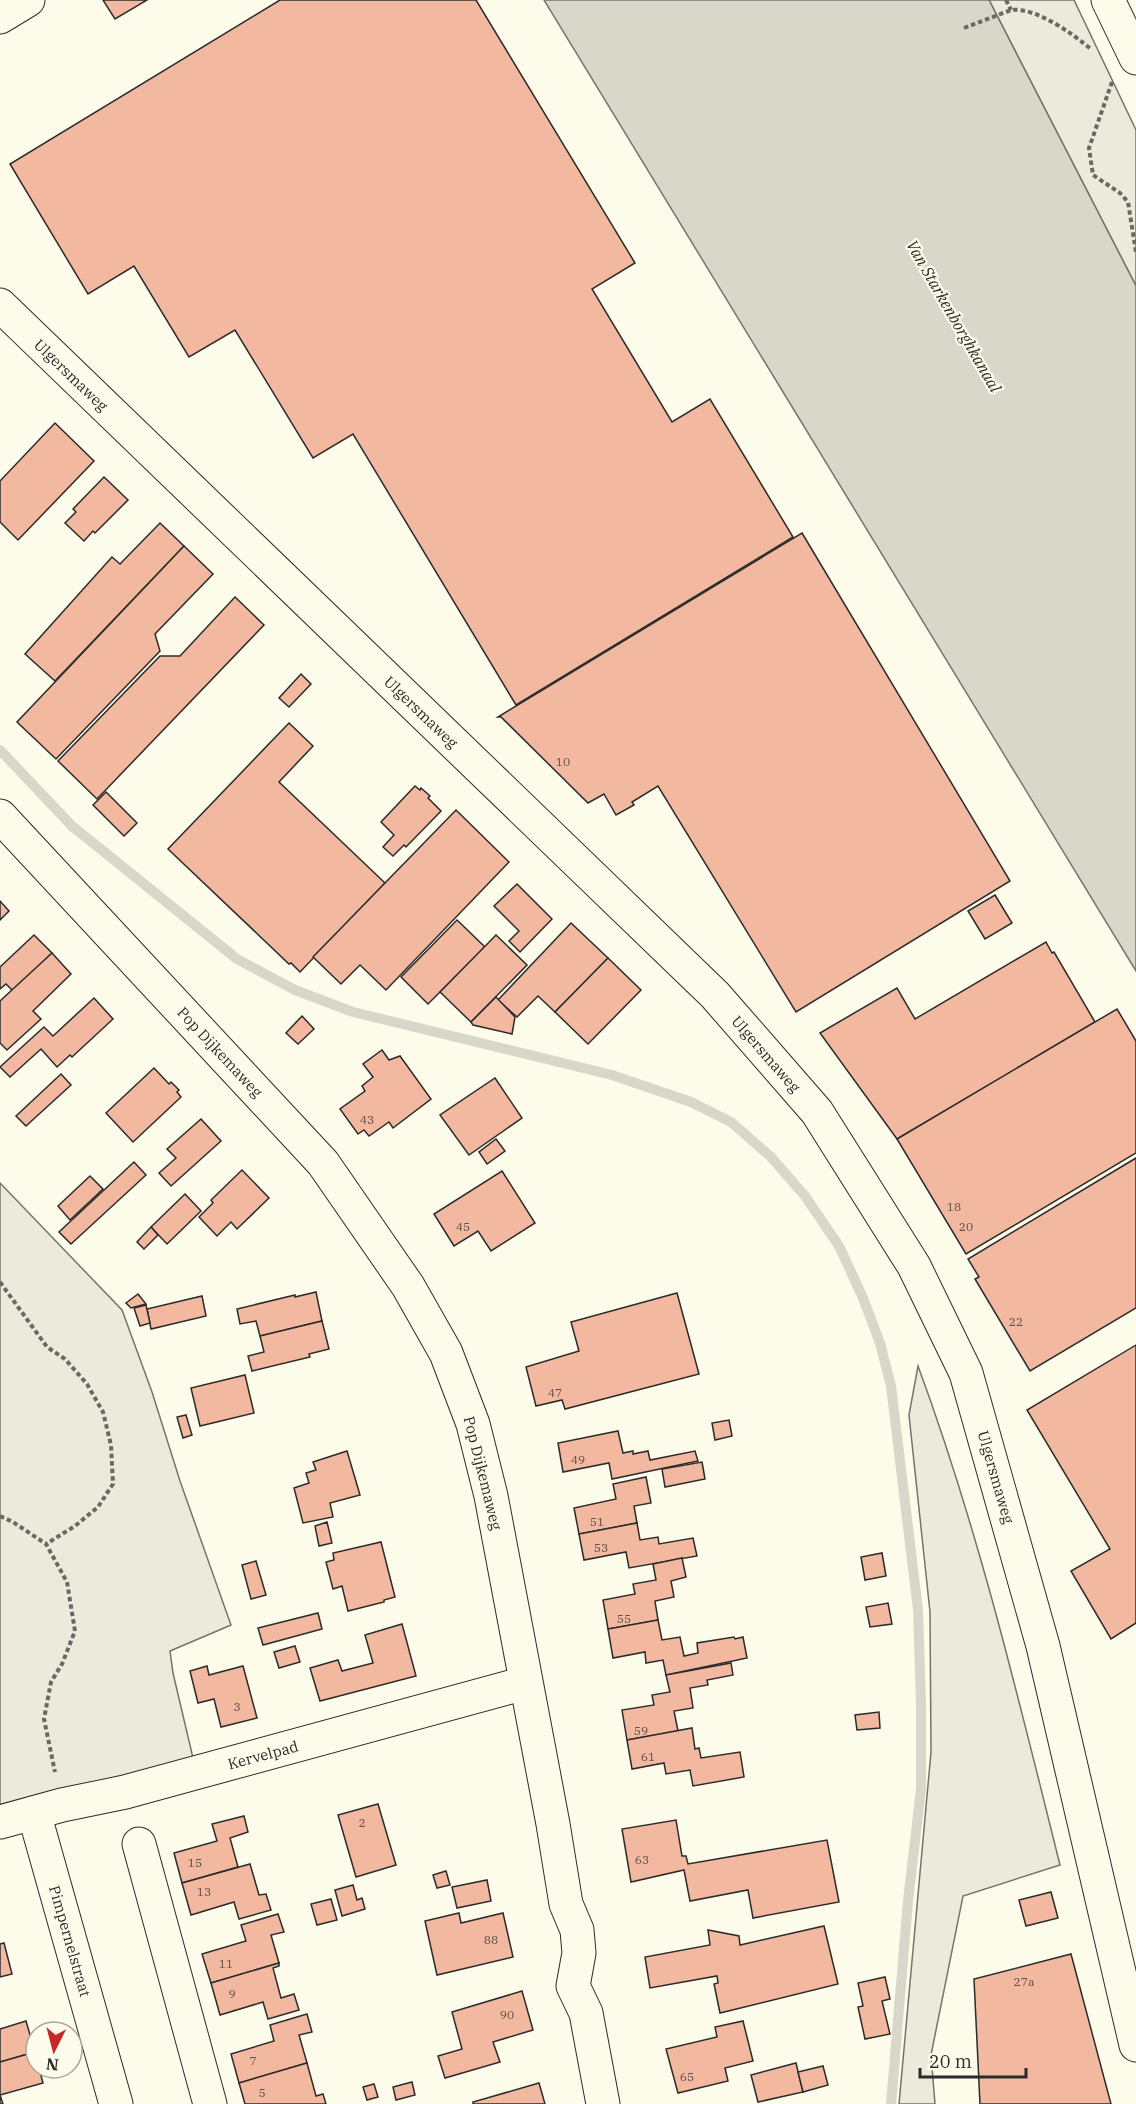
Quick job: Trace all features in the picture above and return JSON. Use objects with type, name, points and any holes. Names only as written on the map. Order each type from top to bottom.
[{"type":"street","points":[[0,17],[28,0]]},
{"type":"street","points":[[1108,0],[1125,67]]},
{"type":"street","name":"Ulgersmaweg","points":[[0,305],[715,995],[817,1112],[915,1266],[966,1372],[1043,1646],[1136,2045]]},
{"type":"street","name":"Pop Dijkemaweg","points":[[0,816],[323,1163],[408,1286],[446,1353],[473,1424],[491,1496],[566,1904],[578,1930],[579,1953],[573,1986],[586,2013],[603,2104]]},
{"type":"street","name":"Kervelpad","points":[[0,1822],[125,1792],[525,1683]]},
{"type":"street","name":"Pimpernelstraat","points":[[48,1809],[116,2104]]},
{"type":"street","points":[[139,1844],[210,2104]]},
{"type":"path","points":[[1006,0],[1011,10]]},
{"type":"path","points":[[964,28],[1018,9],[1062,26],[1097,53]]},
{"type":"path","points":[[1125,67],[1089,148],[1093,175],[1120,193],[1128,202],[1136,252]]},
{"type":"path","points":[[0,1282],[47,1347],[66,1359],[87,1384],[103,1412],[111,1445],[113,1484],[98,1507],[75,1526],[46,1544]]},
{"type":"path","points":[[0,1516],[46,1544],[66,1582],[75,1631],[62,1664],[51,1682],[44,1719],[48,1809]]},
{"type":"shaded area","points":[[989,0],[1074,0],[1136,130],[1136,286]]},
{"type":"shaded area","points":[[0,1183],[122,1310],[231,1625],[170,1651],[193,1758],[0,1810]]},
{"type":"shaded area","points":[[918,1366],[940,1427],[978,1551],[1060,1865],[963,1896],[931,2055],[935,2104],[899,2104],[931,1752],[930,1612],[909,1415]]},
{"type":"water","name":"Van Starkenborghkanaal","points":[[544,0],[989,0],[1136,286],[1136,971]]},
{"type":"building","points":[[103,0],[147,0],[115,19]]},
{"type":"building","points":[[280,0],[476,0],[635,263],[592,289],[672,422],[710,399],[793,537],[516,705],[353,434],[313,458],[235,330],[189,357],[134,266],[88,294],[10,164]]},
{"type":"building","points":[[55,423],[94,461],[18,540],[0,522],[0,481]]},
{"type":"building","points":[[104,477],[128,500],[84,541],[65,523],[76,512],[73,509]]},
{"type":"building","points":[[160,523],[184,546],[55,681],[25,654],[112,557],[120,564]]},
{"type":"building","points":[[802,533],[1010,881],[796,1012],[658,786],[632,802],[634,805],[616,815],[604,794],[588,803],[501,717],[498,717]]},
{"type":"building","points":[[184,546],[213,574],[155,634],[160,651],[56,759],[17,722]]},
{"type":"building","points":[[235,597],[264,625],[97,799],[58,761],[160,656],[180,656]]},
{"type":"building","points":[[301,674],[311,684],[289,707],[279,698]]},
{"type":"building","points":[[289,723],[313,746],[279,782],[385,883],[300,972],[168,849]]},
{"type":"building","points":[[415,786],[430,796],[428,798],[441,811],[406,847],[404,845],[393,856],[383,847],[394,835],[381,822]]},
{"type":"building","points":[[106,792],[137,823],[124,836],[93,805]]},
{"type":"building","points":[[456,810],[509,862],[386,990],[360,965],[341,984],[313,957]]},
{"type":"building","points":[[517,884],[552,919],[520,952],[509,941],[519,931],[494,906]]},
{"type":"building","points":[[995,895],[1012,923],[985,939],[968,911]]},
{"type":"building","points":[[0,901],[9,911],[0,920]]},
{"type":"building","points":[[457,920],[485,947],[428,1004],[401,977]]},
{"type":"building","points":[[571,923],[608,958],[555,1012],[538,996],[517,1017],[498,1000]]},
{"type":"building","points":[[34,935],[52,953],[13,991],[6,984],[0,989],[0,967]]},
{"type":"building","points":[[496,935],[527,965],[471,1022],[440,992]]},
{"type":"building","points":[[1046,942],[1095,1022],[897,1139],[820,1033],[897,988],[915,1019]]},
{"type":"building","points":[[52,953],[71,974],[33,1011],[41,1019],[7,1050],[0,1043],[0,1001]]},
{"type":"building","points":[[608,958],[641,990],[588,1044],[555,1012]]},
{"type":"building","points":[[496,997],[515,1017],[512,1034],[473,1025],[471,1022]]},
{"type":"building","points":[[94,998],[113,1019],[72,1057],[70,1055],[57,1067],[41,1049],[10,1077],[0,1067],[44,1027],[53,1036]]},
{"type":"building","points":[[1117,1009],[1136,1041],[1136,1153],[966,1254],[897,1139]]},
{"type":"building","points":[[302,1016],[314,1029],[298,1044],[286,1033]]},
{"type":"building","points":[[382,1050],[389,1060],[400,1056],[431,1099],[393,1128],[389,1122],[369,1136],[364,1130],[358,1134],[340,1109],[365,1091],[362,1086],[373,1077],[363,1064]]},
{"type":"building","points":[[154,1068],[169,1084],[171,1082],[179,1090],[177,1092],[181,1097],[133,1142],[106,1113]]},
{"type":"building","points":[[61,1074],[71,1085],[26,1126],[16,1116]]},
{"type":"building","points":[[495,1078],[522,1118],[469,1155],[440,1115]]},
{"type":"building","points":[[201,1119],[221,1141],[171,1186],[159,1173],[176,1158],[167,1149]]},
{"type":"building","points":[[496,1139],[505,1151],[487,1164],[479,1152]]},
{"type":"building","points":[[1136,1158],[1136,1308],[1030,1371],[975,1279],[979,1277],[968,1259]]},
{"type":"building","points":[[134,1162],[146,1175],[71,1244],[59,1232]]},
{"type":"building","points":[[242,1170],[269,1198],[237,1229],[231,1222],[217,1236],[199,1217],[213,1203],[211,1200]]},
{"type":"building","points":[[502,1171],[535,1223],[491,1251],[478,1231],[454,1246],[434,1214]]},
{"type":"building","points":[[90,1176],[103,1189],[70,1220],[58,1206]]},
{"type":"building","points":[[185,1194],[201,1211],[167,1244],[151,1227]]},
{"type":"building","points":[[151,1227],[158,1235],[144,1249],[137,1242]]},
{"type":"building","points":[[316,1292],[322,1321],[260,1336],[256,1321],[240,1324],[237,1309]]},
{"type":"building","points":[[677,1293],[699,1374],[565,1409],[562,1400],[536,1406],[526,1367],[579,1351],[571,1322]]},
{"type":"building","points":[[138,1294],[146,1304],[131,1308],[126,1303]]},
{"type":"building","points":[[202,1296],[206,1316],[151,1329],[147,1309]]},
{"type":"building","points":[[146,1305],[150,1323],[140,1326],[134,1308]]},
{"type":"building","points":[[322,1321],[329,1349],[309,1354],[310,1357],[252,1371],[248,1356],[264,1352],[260,1336]]},
{"type":"building","points":[[1136,1345],[1136,1623],[1111,1639],[1071,1571],[1110,1549],[1027,1410]]},
{"type":"building","points":[[245,1375],[254,1413],[200,1426],[191,1388]]},
{"type":"building","points":[[186,1415],[192,1435],[183,1438],[177,1417]]},
{"type":"building","points":[[729,1420],[732,1436],[715,1440],[712,1423]]},
{"type":"building","points":[[618,1431],[623,1453],[648,1451],[650,1460],[695,1451],[698,1461],[612,1479],[609,1463],[563,1472],[558,1443]]},
{"type":"building","points":[[347,1451],[360,1495],[330,1503],[333,1517],[303,1523],[294,1488],[309,1483],[306,1473],[316,1470],[313,1462]]},
{"type":"building","points":[[702,1462],[705,1479],[665,1487],[662,1469]]},
{"type":"building","points":[[646,1477],[651,1503],[634,1506],[637,1523],[579,1534],[574,1508],[616,1499],[613,1484]]},
{"type":"building","points":[[327,1522],[332,1543],[319,1546],[315,1526]]},
{"type":"building","points":[[637,1523],[640,1540],[658,1537],[659,1544],[693,1538],[697,1556],[629,1568],[626,1552],[584,1560],[579,1534]]},
{"type":"building","points":[[381,1542],[395,1597],[348,1611],[342,1586],[333,1589],[326,1562],[334,1560],[333,1553]]},
{"type":"building","points":[[882,1553],[886,1576],[865,1580],[861,1557]]},
{"type":"building","points":[[682,1558],[686,1577],[671,1581],[674,1597],[655,1601],[658,1620],[608,1629],[603,1600],[635,1594],[633,1584],[656,1580],[653,1564]]},
{"type":"building","points":[[256,1561],[266,1595],[251,1599],[242,1565]]},
{"type":"building","points":[[888,1603],[892,1624],[870,1627],[866,1607]]},
{"type":"building","points":[[318,1613],[322,1629],[263,1645],[258,1628]]},
{"type":"building","points":[[658,1620],[662,1640],[680,1637],[684,1656],[698,1653],[697,1643],[743,1637],[747,1658],[666,1675],[663,1660],[646,1663],[645,1652],[613,1658],[608,1629]]},
{"type":"building","points":[[402,1624],[416,1676],[320,1701],[310,1668],[338,1660],[342,1671],[373,1663],[365,1635]]},
{"type":"building","points":[[295,1646],[300,1662],[279,1668],[274,1652]]},
{"type":"building","points":[[731,1663],[733,1675],[707,1680],[708,1685],[690,1688],[693,1708],[674,1711],[678,1731],[627,1740],[622,1710],[654,1705],[652,1695],[670,1692],[666,1675]]},
{"type":"building","points":[[207,1666],[209,1675],[243,1666],[257,1718],[221,1727],[214,1699],[198,1703],[190,1671]]},
{"type":"building","points":[[879,1712],[880,1728],[857,1730],[855,1715]]},
{"type":"building","points":[[692,1728],[695,1749],[699,1748],[701,1758],[740,1752],[744,1777],[693,1786],[690,1770],[666,1774],[664,1763],[632,1769],[627,1740]]},
{"type":"building","points":[[378,1804],[396,1865],[356,1877],[338,1815]]},
{"type":"building","points":[[244,1816],[248,1832],[230,1838],[238,1867],[182,1883],[174,1853],[217,1841],[212,1824]]},
{"type":"building","points":[[676,1820],[682,1856],[686,1856],[688,1864],[827,1840],[839,1902],[753,1918],[748,1890],[690,1901],[684,1870],[631,1882],[622,1829]]},
{"type":"building","points":[[250,1864],[259,1895],[266,1894],[271,1910],[239,1919],[234,1902],[191,1915],[182,1883]]},
{"type":"building","points":[[446,1871],[450,1885],[437,1888],[433,1875]]},
{"type":"building","points":[[487,1880],[491,1901],[457,1908],[452,1887]]},
{"type":"building","points":[[353,1885],[357,1900],[362,1898],[365,1909],[342,1916],[335,1890]]},
{"type":"building","points":[[1051,1892],[1058,1918],[1026,1926],[1019,1900]]},
{"type":"building","points":[[331,1899],[337,1920],[317,1925],[311,1904]]},
{"type":"building","points":[[459,1913],[461,1923],[503,1913],[513,1957],[437,1975],[425,1921]]},
{"type":"building","points":[[278,1914],[284,1932],[271,1935],[279,1963],[211,1983],[202,1954],[246,1941],[241,1925]]},
{"type":"building","points":[[824,1926],[838,1984],[720,2013],[714,1984],[718,1983],[717,1976],[650,1988],[645,1957],[710,1945],[708,1930],[739,1936],[740,1945]]},
{"type":"building","points":[[4,1943],[12,1974],[0,1977],[0,1944]]},
{"type":"building","points":[[1071,1954],[1111,2104],[980,2104],[974,1979]]},
{"type":"building","points":[[279,1963],[279,1966],[273,1968],[281,1998],[294,1994],[299,2010],[268,2019],[263,2002],[220,2015],[211,1983]]},
{"type":"building","points":[[885,1977],[890,1999],[882,2001],[890,2034],[865,2039],[858,2007],[863,2006],[858,1983]]},
{"type":"building","points":[[522,1991],[533,2030],[493,2042],[500,2062],[445,2078],[438,2056],[462,2049],[452,2012]]},
{"type":"building","points":[[307,2014],[312,2032],[299,2035],[307,2063],[239,2083],[231,2054],[274,2041],[270,2025]]},
{"type":"building","points":[[743,2021],[753,2061],[725,2068],[728,2081],[678,2093],[666,2049],[717,2037],[715,2027]]},
{"type":"building","points":[[24,2022],[24,2055],[0,2062],[0,2029]]},
{"type":"building","points":[[24,2055],[24,2080],[42,2080],[43,2083],[0,2095],[0,2062]]},
{"type":"building","points":[[307,2063],[316,2096],[323,2094],[326,2104],[245,2104],[239,2083]]},
{"type":"building","points":[[796,2063],[803,2092],[758,2102],[751,2075]]},
{"type":"building","points":[[823,2066],[828,2085],[803,2092],[798,2072]]},
{"type":"building","points":[[412,2082],[415,2095],[396,2100],[393,2087]]},
{"type":"building","points":[[539,2083],[545,2104],[473,2104],[473,2102]]},
{"type":"building","points":[[374,2084],[378,2097],[367,2100],[363,2087]]},
{"type":"waterway","points":[[0,750],[72,826],[237,959],[295,990],[353,1012],[612,1075],[691,1102],[731,1122],[771,1157],[805,1196],[839,1246],[863,1298],[880,1343],[891,1386],[918,1610],[921,1789],[908,1901],[891,2104]]}]
